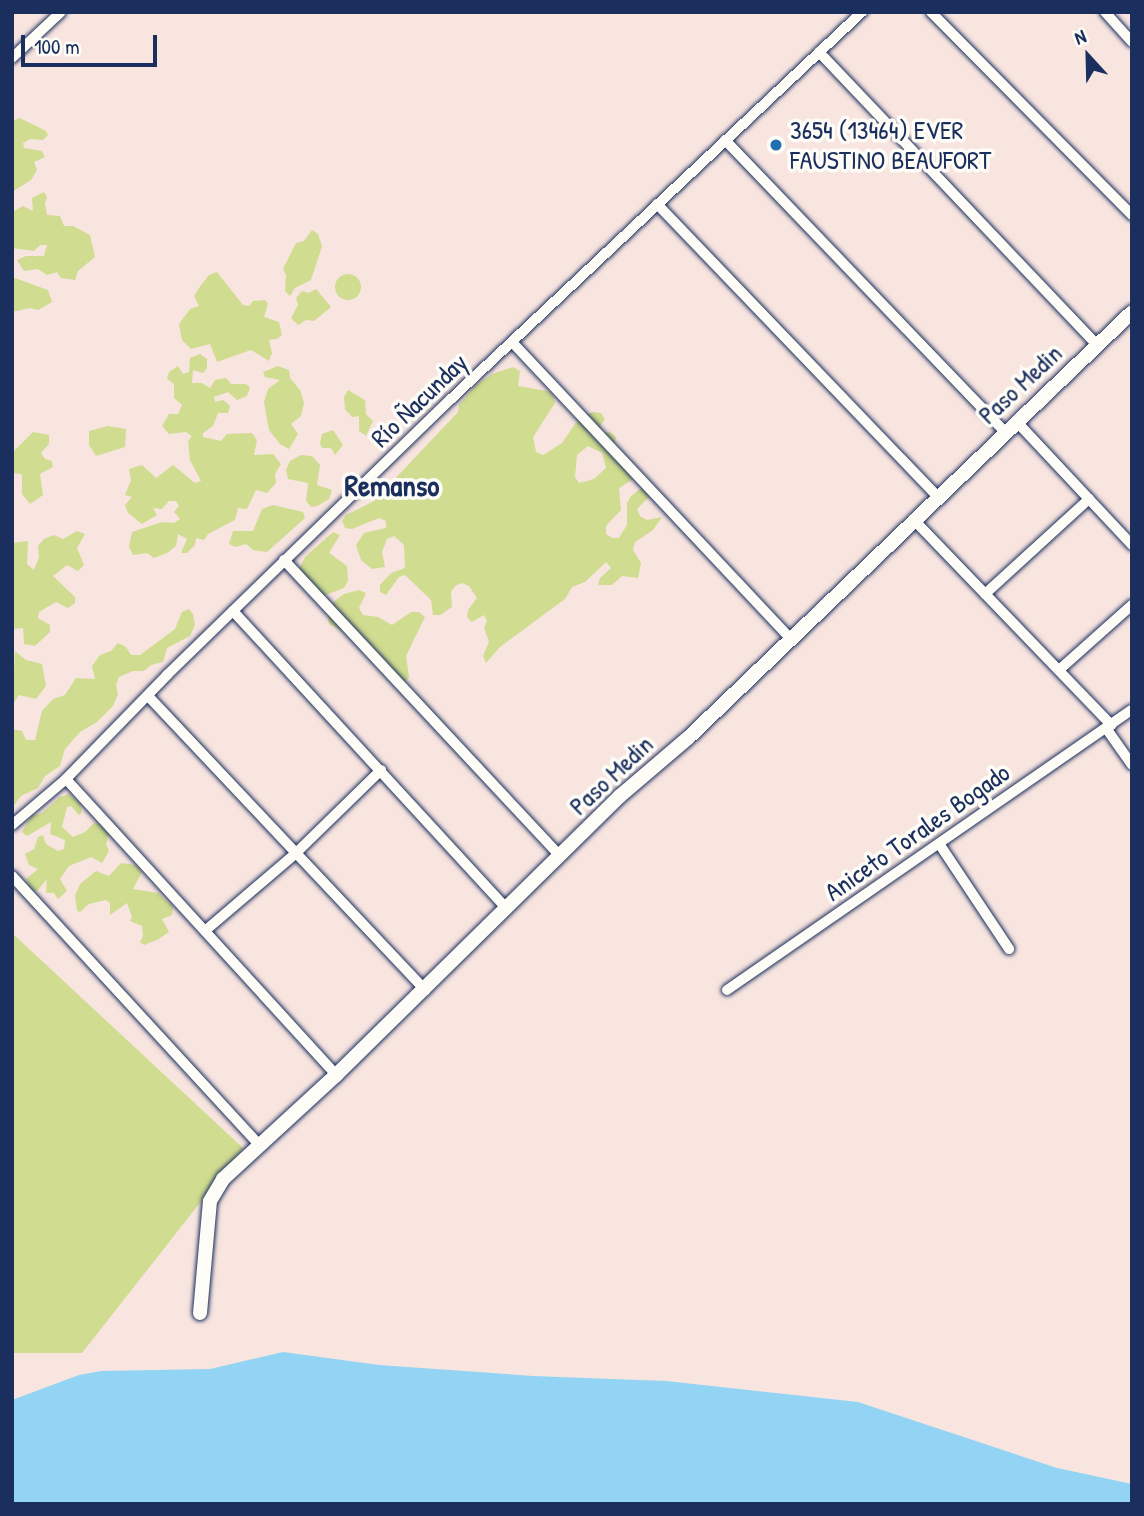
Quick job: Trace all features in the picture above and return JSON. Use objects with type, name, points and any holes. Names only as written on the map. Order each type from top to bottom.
[{"type":"street","name":"Río Ñacunday","points":[[12,825],[66,779],[284,560],[862,12]]},
{"type":"street","points":[[931,12],[1132,215]]},
{"type":"street","points":[[1105,12],[1132,42]]},
{"type":"street","points":[[12,58],[54,15]]},
{"type":"street","points":[[819,52],[1097,345]]},
{"type":"street","points":[[725,140],[1005,432]]},
{"type":"street","points":[[657,204],[937,496]]},
{"type":"street","name":"Paso Medin","points":[[200,1313],[210,1201],[223,1179],[336,1075],[620,796],[688,738],[913,519],[1132,312]]},
{"type":"street","points":[[512,342],[790,638]]},
{"type":"street","points":[[1016,421],[1132,545]]},
{"type":"street","points":[[985,594],[1088,499]]},
{"type":"street","points":[[913,519],[1059,670],[1109,726],[1132,765]]},
{"type":"street","points":[[284,560],[560,856]]},
{"type":"street","points":[[1059,670],[1132,605]]},
{"type":"street","points":[[233,611],[507,909]]},
{"type":"street","points":[[149,697],[425,989]]},
{"type":"street","name":"Aniceto Torales Bogado","points":[[727,990],[1132,710]]},
{"type":"street","points":[[206,930],[296,853],[381,770]]},
{"type":"street","points":[[66,779],[336,1075]]},
{"type":"street","points":[[940,845],[1009,949]]},
{"type":"street","points":[[12,876],[258,1145]]},
{"type":"green space","points":[[20,118],[46,131],[48,135],[43,140],[30,139],[23,143],[24,148],[42,151],[45,157],[34,162],[37,170],[31,180],[12,192],[12,121]]},
{"type":"green space","points":[[44,192],[47,197],[47,215],[60,216],[64,226],[73,226],[90,235],[95,257],[78,271],[75,280],[61,278],[57,272],[47,275],[38,269],[24,271],[17,260],[26,256],[44,256],[47,245],[40,245],[34,251],[12,248],[12,212],[23,206],[33,211],[32,198]]},
{"type":"green space","points":[[312,230],[318,234],[322,246],[311,280],[295,288],[290,296],[285,291],[286,275],[283,269],[296,243],[304,241]]},
{"type":"green space","points":[[217,272],[243,305],[249,306],[253,301],[265,300],[268,304],[264,317],[279,322],[282,335],[269,340],[272,353],[269,361],[251,350],[217,362],[210,344],[191,349],[182,340],[179,324],[190,309],[199,306],[194,296],[209,275]]},
{"type":"green space","points":[[348,274],[357,278],[361,287],[357,296],[348,300],[339,296],[335,287],[339,278]]},
{"type":"green space","points":[[12,277],[48,290],[52,302],[38,310],[30,308],[12,312]]},
{"type":"green space","points":[[316,289],[331,307],[314,321],[306,320],[298,325],[291,318],[298,305],[296,298],[302,291],[309,293]]},
{"type":"green space","points":[[200,354],[207,359],[207,368],[203,373],[193,370],[192,383],[202,383],[210,388],[215,380],[226,378],[231,384],[246,384],[250,388],[247,396],[237,400],[228,392],[214,397],[215,402],[223,400],[230,406],[228,413],[218,413],[213,426],[203,433],[203,437],[221,441],[227,434],[252,433],[257,440],[254,455],[273,454],[281,464],[275,474],[276,483],[267,493],[256,490],[247,509],[238,508],[235,520],[208,534],[204,540],[196,538],[195,545],[187,553],[181,553],[187,539],[178,534],[176,546],[167,553],[154,558],[147,553],[133,555],[129,547],[132,532],[162,522],[174,523],[180,519],[174,512],[179,506],[176,501],[169,501],[162,509],[153,508],[157,515],[142,524],[128,513],[125,505],[132,497],[125,495],[131,480],[129,469],[142,465],[156,478],[173,465],[195,483],[201,481],[190,460],[188,441],[192,436],[186,432],[169,434],[162,426],[169,414],[178,414],[182,405],[174,398],[174,384],[167,379],[169,372],[178,366],[183,374],[189,372],[190,358]]},
{"type":"green space","points":[[278,366],[289,370],[290,378],[300,390],[304,403],[301,416],[291,424],[298,434],[289,449],[280,444],[269,430],[264,402],[268,389],[280,380],[265,377],[263,372]]},
{"type":"green space","points":[[513,367],[520,371],[518,386],[547,391],[553,396],[555,403],[533,437],[536,452],[543,455],[562,443],[579,418],[593,412],[601,413],[605,419],[600,426],[602,433],[610,432],[616,437],[614,444],[635,473],[632,480],[619,488],[621,510],[606,526],[606,534],[619,538],[627,525],[627,503],[631,496],[643,487],[650,490],[649,497],[637,509],[640,516],[647,520],[662,517],[653,530],[635,542],[633,550],[641,563],[638,578],[622,576],[612,585],[598,585],[600,578],[611,568],[606,562],[585,582],[572,587],[565,599],[500,647],[486,663],[483,656],[489,642],[484,628],[487,621],[484,615],[472,622],[467,617],[468,610],[477,598],[469,586],[462,583],[455,586],[451,592],[452,607],[440,615],[433,615],[431,600],[405,575],[399,577],[386,595],[380,592],[380,585],[391,573],[405,568],[404,545],[394,536],[387,539],[382,552],[385,567],[372,569],[361,560],[356,545],[364,533],[386,528],[386,521],[379,518],[352,529],[345,528],[342,521],[346,515],[374,501],[458,412],[459,405],[474,387],[492,374]],"holes":[[[588,446],[602,453],[606,468],[594,479],[579,483],[575,477],[577,455]]]},
{"type":"green space","points":[[348,390],[365,400],[366,414],[373,421],[366,436],[359,431],[359,416],[352,417],[345,409],[344,397]]},
{"type":"green space","points":[[108,426],[126,429],[125,447],[96,456],[89,445],[89,431]]},
{"type":"green space","points":[[333,430],[343,445],[335,455],[331,448],[322,448],[320,443],[322,434]]},
{"type":"green space","points":[[33,432],[49,435],[49,444],[41,453],[45,459],[52,461],[53,467],[40,474],[43,495],[30,504],[22,494],[22,474],[12,473],[12,453]]},
{"type":"green space","points":[[301,455],[312,456],[320,465],[317,485],[332,490],[329,499],[317,506],[311,507],[306,501],[308,483],[288,479],[286,470],[290,461]]},
{"type":"green space","points":[[273,505],[303,512],[305,518],[267,552],[253,550],[246,544],[235,547],[229,544],[233,531],[253,531],[262,509]]},
{"type":"green space","points":[[77,531],[85,534],[77,548],[84,565],[78,571],[67,565],[53,576],[75,597],[75,603],[68,608],[56,602],[39,612],[38,618],[50,625],[50,632],[35,646],[24,644],[23,628],[12,629],[12,543],[28,541],[27,564],[34,570],[39,557],[38,546],[44,539],[54,535],[63,539]]},
{"type":"green space","points":[[333,532],[340,535],[329,553],[347,566],[348,581],[344,588],[318,598],[298,571],[305,557]]},
{"type":"green space","points":[[359,590],[366,593],[359,608],[363,615],[378,617],[392,625],[411,612],[419,612],[425,617],[406,656],[409,677],[405,683],[391,683],[348,634],[329,624],[327,609],[332,603],[344,594]]},
{"type":"green space","points":[[189,609],[195,625],[190,636],[167,648],[163,662],[151,665],[144,671],[133,671],[119,677],[116,685],[118,694],[113,706],[97,722],[80,732],[65,749],[60,766],[45,776],[38,788],[21,796],[12,808],[12,729],[22,731],[26,740],[35,740],[42,711],[53,699],[65,695],[76,678],[95,679],[92,666],[100,655],[111,651],[118,643],[126,647],[131,655],[140,655],[175,629],[182,612]]},
{"type":"green space","points":[[15,651],[26,660],[42,664],[46,686],[36,699],[19,695],[12,705]]},
{"type":"green space","points":[[69,794],[80,804],[82,812],[79,815],[71,806],[67,807],[62,827],[73,837],[85,832],[94,823],[100,824],[109,834],[106,844],[109,851],[102,863],[91,857],[69,866],[60,879],[67,891],[58,899],[54,893],[46,893],[47,879],[37,891],[32,892],[26,879],[38,869],[29,865],[25,854],[34,849],[38,837],[43,835],[46,844],[58,851],[64,849],[65,840],[50,834],[51,822],[27,836],[22,832],[31,816],[42,813],[60,797]]},
{"type":"green space","points":[[121,863],[135,865],[142,872],[133,889],[158,893],[173,907],[172,915],[162,919],[169,932],[144,945],[140,942],[143,936],[142,926],[130,921],[132,917],[127,903],[110,915],[110,903],[106,900],[89,904],[80,912],[77,911],[75,896],[80,884],[96,871],[109,876]]},
{"type":"green space","points":[[12,933],[243,1148],[82,1353],[12,1353]]},
{"type":"water","points":[[283,1352],[379,1365],[533,1376],[666,1381],[858,1402],[1057,1468],[1132,1484],[1132,1504],[12,1504],[12,1400],[79,1375],[101,1371],[210,1369]]},
{"type":"place","name":"3654 (13464) EVER FAUSTINO BEAUFORT","points":[[776,145]]},
{"type":"district","name":"Remanso","points":[[392,485]]}]
